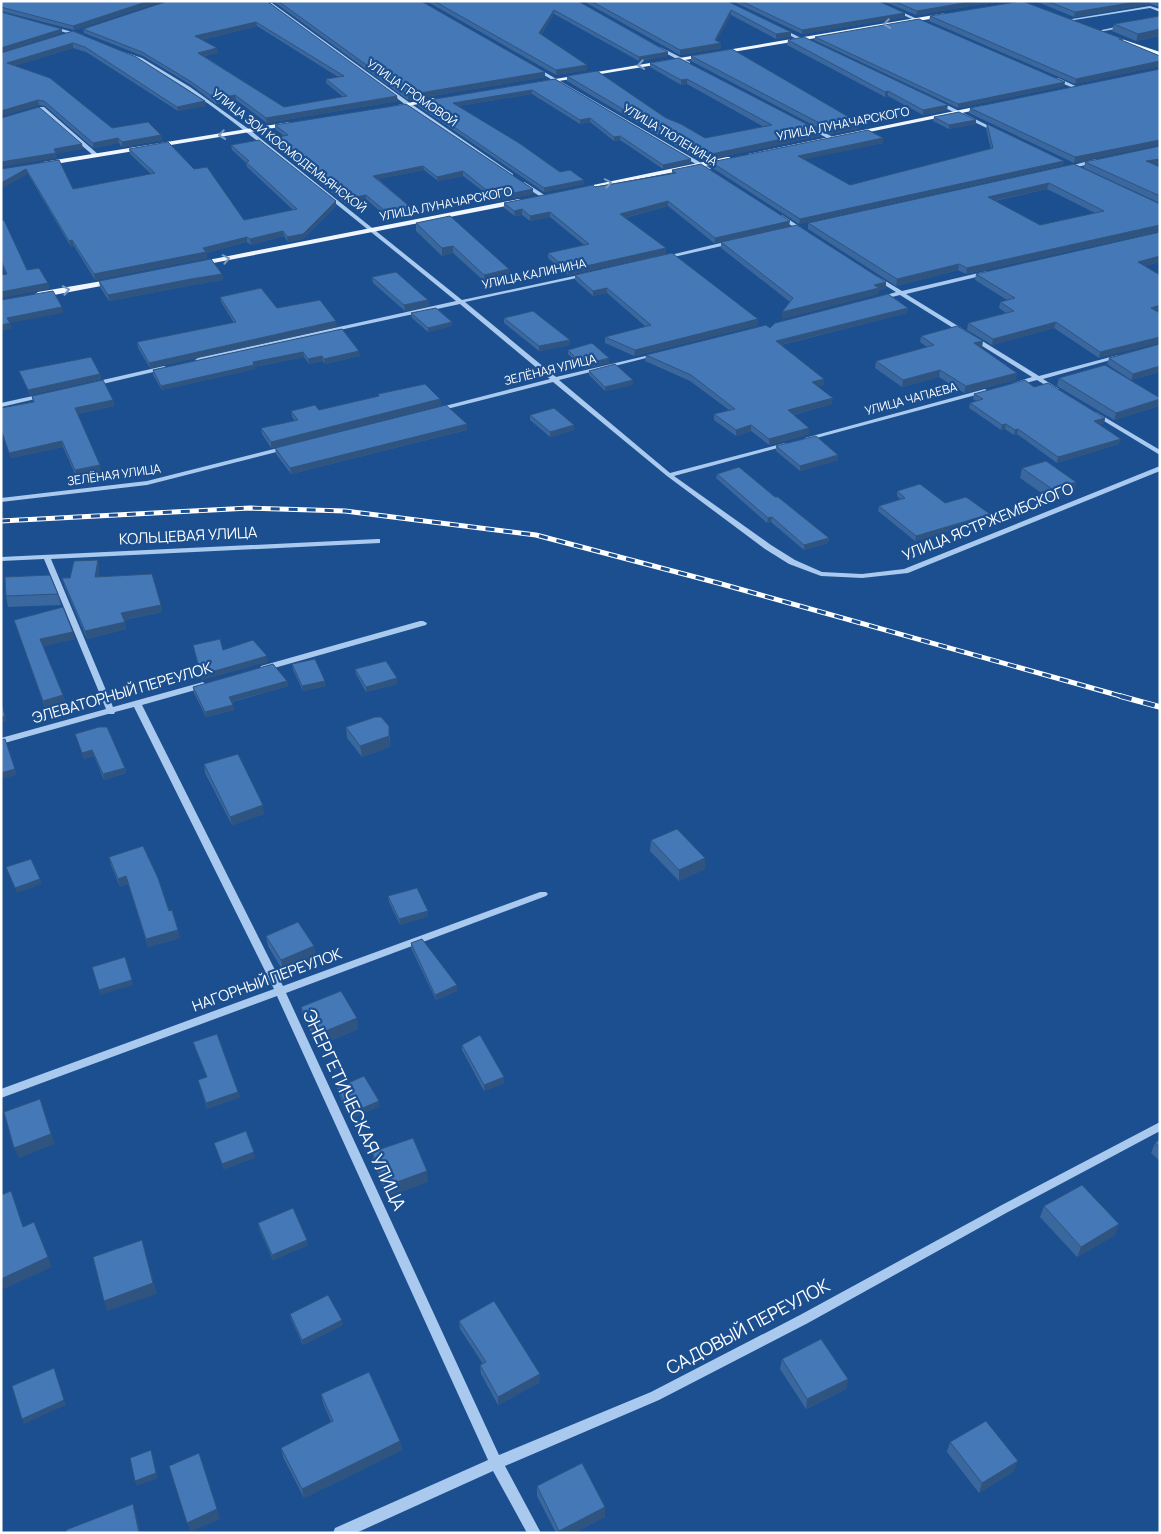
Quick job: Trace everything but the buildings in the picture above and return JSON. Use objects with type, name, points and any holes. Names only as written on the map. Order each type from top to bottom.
[{"type":"main road","points":[[464,94],[954,13]]},
{"type":"main road","points":[[1059,16],[1084,25]]},
{"type":"main road","points":[[1091,28],[1160,54]]},
{"type":"main road","points":[[1060,92],[1087,86]]},
{"type":"main road","points":[[380,109],[445,98]]},
{"type":"main road","name":"УЛИЦА ЛУНАЧАРСКОГО","points":[[747,155],[829,137],[996,105]]},
{"type":"main road","points":[[40,165],[295,123]]},
{"type":"main road","points":[[570,191],[738,157]]},
{"type":"main road","name":"УЛИЦА ЛУНАЧАРСКОГО","points":[[533,198],[552,194]]},
{"type":"main road","name":"УЛИЦА ЛУНАЧАРСКОГО","points":[[187,266],[524,200]]},
{"type":"main road","points":[[31,297],[118,280]]},
{"type":"street","points":[[874,1],[934,27]]},
{"type":"street","name":"УЛИЦА ГРОМОВОЙ","points":[[274,3],[408,104],[543,196]]},
{"type":"street","points":[[1068,20],[1150,7],[1160,11]]},
{"type":"street","points":[[1099,31],[1134,25]]},
{"type":"street","points":[[46,26],[74,33],[90,40]]},
{"type":"street","points":[[775,26],[818,47]]},
{"type":"street","points":[[65,36],[83,30]]},
{"type":"street","points":[[654,44],[697,68]]},
{"type":"street","name":"УЛИЦА ЗОИ КОСМОДЕМЬЯНСКОЙ","points":[[115,49],[140,59],[188,88],[248,131],[460,301],[669,476],[768,548],[792,562],[821,574]]},
{"type":"street","name":"УЛИЦА ТЮЛЕНИНА","points":[[531,64],[717,175]]},
{"type":"street","points":[[1051,77],[1078,88]]},
{"type":"street","points":[[932,100],[1002,133]]},
{"type":"street","points":[[26,113],[42,108],[97,156]]},
{"type":"street","points":[[802,124],[829,137]]},
{"type":"street","points":[[1071,167],[1107,159]]},
{"type":"street","points":[[1062,166],[1080,171]]},
{"type":"street","points":[[774,212],[814,238]]},
{"type":"street","points":[[789,230],[808,226]]},
{"type":"street","points":[[654,260],[740,241]]},
{"type":"street","points":[[872,300],[996,271]]},
{"type":"street","name":"УЛИЦА КАЛИНИНА","points":[[193,362],[596,272]]},
{"type":"street","points":[[869,273],[1062,393]]},
{"type":"street","name":"ЗЕЛЁНАЯ УЛИЦА","points":[[428,412],[660,354]]},
{"type":"street","points":[[1009,385],[1122,356]]},
{"type":"street","points":[[87,385],[174,366]]},
{"type":"street","name":"УЛИЦА ЧАПАЕВА","points":[[801,440],[990,390]]},
{"type":"street","points":[[1,405],[49,394]]},
{"type":"street","points":[[1086,408],[1160,453]]},
{"type":"street","points":[[669,476],[792,443]]},
{"type":"street","name":"ЗЕЛЁНАЯ УЛИЦА","points":[[1,500],[147,483],[293,446]]},
{"type":"street","name":"УЛИЦА ЯСТРЖЕМБСКОГО","points":[[821,574],[862,576],[905,570],[1160,468]]},
{"type":"street","name":"КОЛЬЦЕВАЯ УЛИЦА","points":[[1,559],[377,541]]},
{"type":"street","points":[[47,557],[111,712]]},
{"type":"street","points":[[251,672],[423,622]]},
{"type":"street","name":"ЭЛЕВАТОРНЫЙ ПЕРЕУЛОК","points":[[1,741],[111,712],[213,682]]},
{"type":"street","name":"ЭНЕРГЕТИЧЕСКАЯ УЛИЦА","points":[[137,704],[280,991],[496,1463],[534,1533]]},
{"type":"street","name":"НАГОРНЫЙ ПЕРЕУЛОК","points":[[1,1094],[543,894]]},
{"type":"street","name":"САДОВЫЙ ПЕРЕУЛОК","points":[[340,1533],[496,1463],[655,1396],[804,1319],[1160,1126]]},
{"type":"railway","points":[[1,521],[250,508],[345,511],[536,535],[718,583],[1124,697]]},
{"type":"railway","points":[[1120,696],[1160,707]]}]
